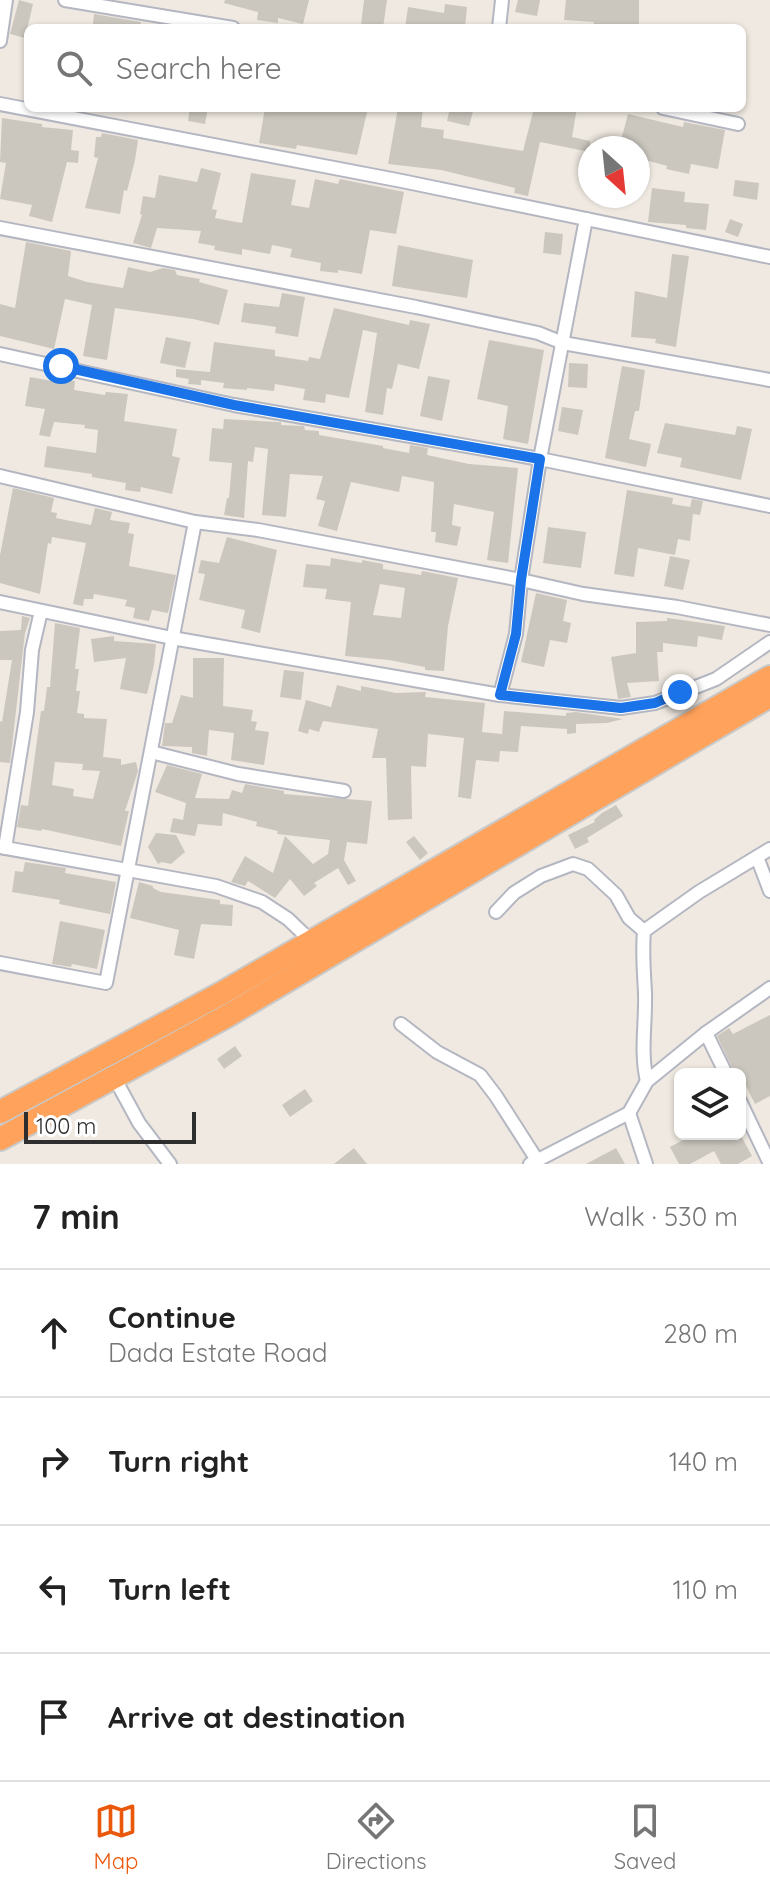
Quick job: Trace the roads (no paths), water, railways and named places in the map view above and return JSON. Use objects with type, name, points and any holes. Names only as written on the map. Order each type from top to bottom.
[{"type":"highway","points":[[0,1112],[220,994],[770,677]]},
{"type":"highway","points":[[0,1139],[227,1016],[770,696]]},
{"type":"street","points":[[0,41],[6,0]]},
{"type":"street","points":[[65,0],[209,24]]},
{"type":"street","points":[[499,24],[502,0]]},
{"type":"street","points":[[0,104],[24,109]]},
{"type":"street","points":[[41,112],[770,257]]},
{"type":"street","points":[[682,112],[738,124]]},
{"type":"street","points":[[500,695],[516,634],[540,459],[586,219]]},
{"type":"street","points":[[0,228],[416,307],[538,333],[563,343],[770,380]]},
{"type":"street","points":[[0,354],[234,405],[540,459],[770,506]]},
{"type":"street","points":[[0,476],[195,522],[258,530],[583,594],[677,607],[770,625]]},
{"type":"street","points":[[0,963],[106,983],[195,522]]},
{"type":"street","points":[[0,602],[172,638],[500,695],[621,708],[655,703],[716,679],[770,642]]},
{"type":"street","points":[[41,611],[32,650],[27,712],[2,847],[216,886],[262,902],[288,919],[312,942]]},
{"type":"street","points":[[151,752],[238,774],[297,781],[344,791]]},
{"type":"street","points":[[647,1081],[643,1066],[645,992],[641,961],[644,931],[699,892],[770,849]]},
{"type":"street","points":[[757,857],[770,891]]},
{"type":"street","points":[[496,912],[514,893],[541,876],[573,864],[588,869],[616,895],[629,918],[644,931]]},
{"type":"street","points":[[401,1024],[437,1052],[480,1075],[496,1096],[533,1162],[629,1113],[647,1081],[706,1033],[770,988]]},
{"type":"street","points":[[706,1033],[723,1068]]},
{"type":"street","points":[[115,1079],[139,1123],[170,1164]]},
{"type":"street","points":[[629,1113],[646,1164]]},
{"type":"street","points":[[746,1114],[770,1164]]}]
